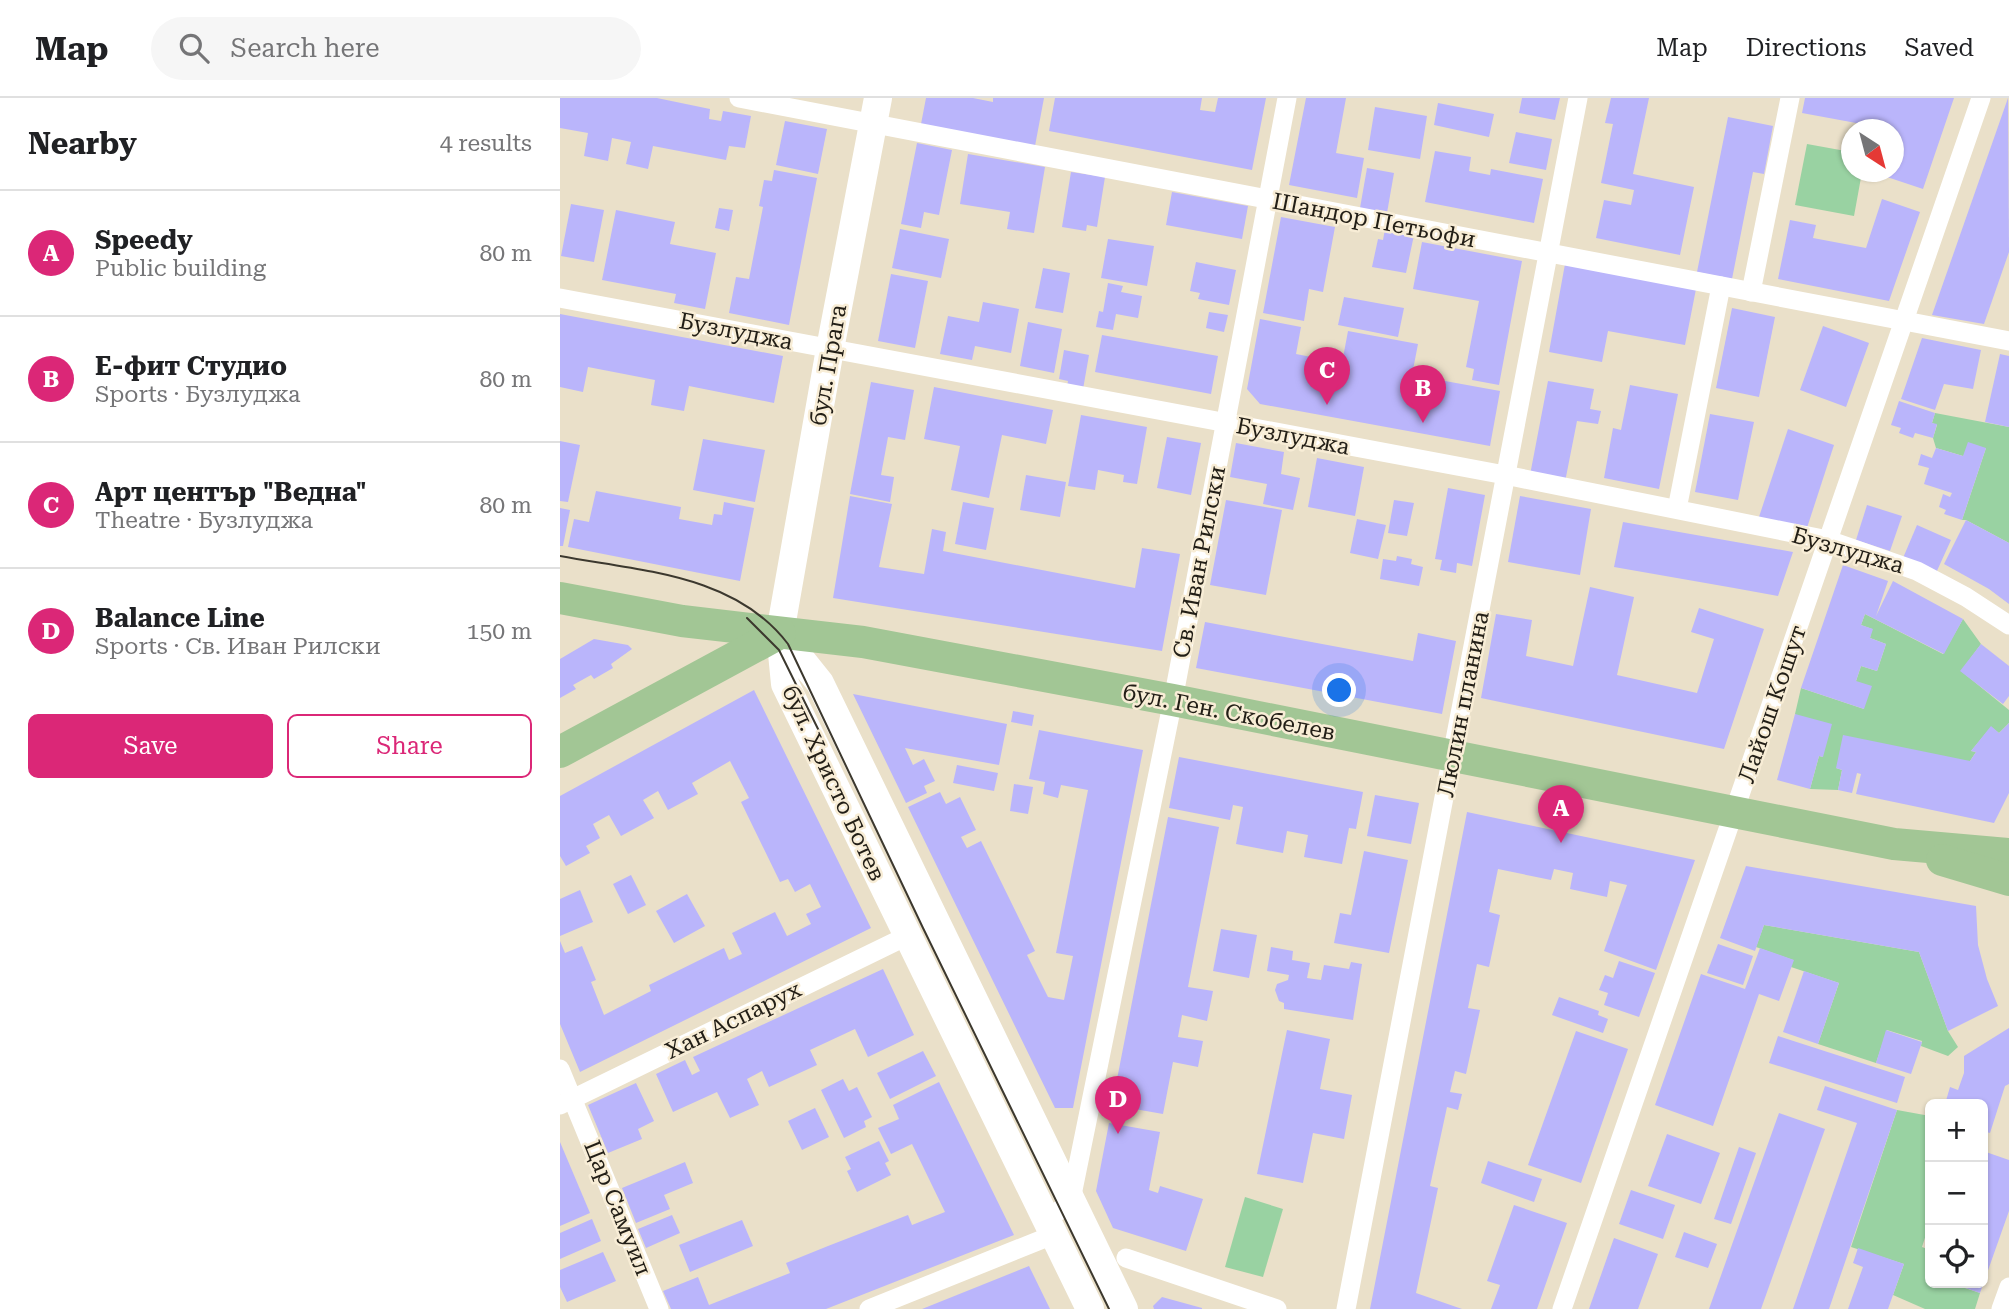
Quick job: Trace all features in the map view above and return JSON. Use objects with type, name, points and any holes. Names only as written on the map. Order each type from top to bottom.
[{"type":"main road","name":"бул. Прага","points":[[780,633],[830,349],[876,111]]},
{"type":"main road","name":"бул. Ген. Скобелев","points":[[560,598],[682,621],[863,642],[1173,700],[1894,844],[2009,853]]},
{"type":"main road","points":[[560,752],[780,633]]},
{"type":"main road","name":"бул. Христо Ботев","points":[[780,633],[785,684],[1090,1309]]},
{"type":"main road","name":"бул. Христо Ботев","points":[[780,633],[820,682],[1124,1309]]},
{"type":"main road","name":"бул. Ген. Скобелев","points":[[1894,844],[1975,872],[2009,880]]},
{"type":"street","name":"Шандор Петьофи","points":[[739,98],[876,111],[1267,200],[2009,341]]},
{"type":"street","name":"Св. Иван Рилски","points":[[1070,1199],[1173,700],[1287,98]]},
{"type":"street","name":"Люлин планина","points":[[1346,1309],[1578,98]]},
{"type":"street","points":[[1751,292],[1790,98]]},
{"type":"street","name":"Лайош Кошут","points":[[1562,1309],[1981,98]]},
{"type":"street","points":[[1677,509],[1721,286]]},
{"type":"street","name":"Бузлуджа","points":[[560,298],[1506,475],[1828,540],[1917,571],[1966,597],[2009,625]]},
{"type":"street","name":"Хан Аспарух","points":[[566,1102],[907,936]]},
{"type":"street","name":"Цар Самуил","points":[[560,1069],[566,1102],[659,1309]]},
{"type":"street","points":[[869,1309],[1049,1227],[1070,1199]]},
{"type":"street","points":[[1126,1258],[1277,1309]]},
{"type":"street","points":[[2001,1309],[2009,1287]]},
{"type":"green space","points":[[1807,144],[1841,150],[1841,182],[1860,182],[1854,216],[1795,205]]},
{"type":"green space","points":[[1935,413],[2009,427],[2009,543],[1962,520],[1986,448],[1963,456],[1936,448],[1933,438],[1937,425],[1932,423]]},
{"type":"green space","points":[[1865,614],[1943,654],[1963,619],[1981,644],[1961,671],[2009,710],[2009,723],[1999,733],[1991,727],[1971,751],[1976,752],[1970,761],[1836,768],[1842,770],[1838,790],[1810,789],[1819,756],[1823,757],[1795,714],[1801,688],[1864,709],[1856,681],[1861,666],[1877,671],[1886,644],[1870,638],[1872,629],[1861,625]]},
{"type":"green space","points":[[1764,925],[1919,952],[1948,1031],[1958,1047],[1948,1056],[1921,1046],[1922,1041],[1887,1030],[1876,1063],[1818,1044],[1839,983],[1791,967],[1793,960],[1756,947]]},
{"type":"green space","points":[[1897,1110],[1925,1115],[1925,1238],[1922,1247],[1925,1248],[1925,1288],[1965,1288],[1980,1293],[1975,1309],[1925,1309],[1893,1295],[1904,1264],[1851,1247]]},
{"type":"green space","points":[[1245,1197],[1283,1209],[1263,1277],[1225,1267]]},
{"type":"building","points":[[560,98],[657,98],[710,109],[709,119],[721,121],[723,111],[751,116],[745,148],[729,146],[726,160],[653,146],[648,169],[626,164],[631,142],[622,140],[612,138],[608,161],[584,156],[588,133],[560,128]]},
{"type":"building","points":[[926,98],[973,98],[993,102],[993,98],[1044,98],[1035,146],[921,124]]},
{"type":"building","points":[[1055,98],[1202,98],[1200,110],[1215,112],[1218,98],[1266,98],[1252,170],[1049,131]]},
{"type":"building","points":[[1306,98],[1346,98],[1336,153],[1364,158],[1357,198],[1289,185]]},
{"type":"building","points":[[1522,98],[1560,98],[1555,120],[1519,113]]},
{"type":"building","points":[[1611,98],[1649,98],[1633,174],[1694,187],[1680,255],[1596,238],[1604,200],[1631,205],[1634,190],[1601,183],[1613,124],[1605,123]]},
{"type":"building","points":[[1805,98],[1954,98],[1923,189],[1902,182],[1904,119],[1841,120],[1802,113]]},
{"type":"building","points":[[2008,98],[2009,252],[1984,324],[1932,315]]},
{"type":"building","points":[[1438,103],[1494,114],[1489,137],[1434,125]]},
{"type":"building","points":[[1375,107],[1427,116],[1420,159],[1368,150]]},
{"type":"building","points":[[1728,117],[1773,126],[1764,174],[1753,172],[1732,279],[1697,272]]},
{"type":"building","points":[[785,121],[827,129],[818,174],[776,165]]},
{"type":"building","points":[[1516,132],[1552,139],[1546,170],[1509,163]]},
{"type":"building","points":[[917,143],[952,150],[939,215],[924,212],[921,228],[901,224]]},
{"type":"building","points":[[1435,151],[1471,157],[1469,171],[1490,175],[1491,169],[1543,179],[1534,223],[1425,202]]},
{"type":"building","points":[[968,154],[1045,167],[1034,233],[1007,229],[1010,212],[960,204]]},
{"type":"building","points":[[1367,168],[1394,173],[1387,213],[1360,208]]},
{"type":"building","points":[[774,170],[817,178],[789,325],[729,313],[736,277],[749,279],[763,207],[759,206],[764,180],[772,181]]},
{"type":"building","points":[[1071,172],[1105,177],[1097,227],[1087,225],[1086,231],[1062,227]]},
{"type":"building","points":[[1172,192],[1248,206],[1242,239],[1166,225]]},
{"type":"building","points":[[1882,199],[1920,212],[1889,301],[1778,279],[1790,220],[1816,225],[1813,238],[1866,248]]},
{"type":"building","points":[[571,204],[604,210],[594,262],[561,256]]},
{"type":"building","points":[[719,208],[733,210],[729,231],[715,228]]},
{"type":"building","points":[[616,210],[675,222],[670,244],[716,253],[705,309],[674,303],[676,294],[602,280]]},
{"type":"building","points":[[1281,217],[1335,227],[1323,292],[1309,289],[1304,321],[1263,313]]},
{"type":"building","points":[[900,229],[949,239],[941,278],[892,268]]},
{"type":"building","points":[[1385,229],[1414,235],[1406,273],[1372,267],[1378,239],[1383,240]]},
{"type":"building","points":[[1108,239],[1154,246],[1147,286],[1101,278]]},
{"type":"building","points":[[1422,242],[1522,261],[1499,385],[1472,380],[1474,369],[1466,367],[1479,301],[1413,289]]},
{"type":"building","points":[[1196,262],[1236,270],[1229,305],[1198,299],[1200,293],[1190,291]]},
{"type":"building","points":[[1565,264],[1696,289],[1685,345],[1608,331],[1602,362],[1549,352]]},
{"type":"building","points":[[1043,268],[1070,273],[1063,313],[1035,308]]},
{"type":"building","points":[[891,274],[928,281],[915,348],[878,341]]},
{"type":"building","points":[[1108,283],[1123,286],[1121,292],[1142,296],[1138,318],[1116,314],[1113,330],[1096,327],[1099,311],[1103,312]]},
{"type":"building","points":[[1344,297],[1404,308],[1398,337],[1338,325]]},
{"type":"building","points":[[983,302],[1019,309],[1011,353],[975,346],[972,360],[940,354],[948,316],[979,322]]},
{"type":"building","points":[[1732,308],[1775,317],[1759,397],[1716,388]]},
{"type":"building","points":[[1209,312],[1228,315],[1224,332],[1206,328]]},
{"type":"building","points":[[560,314],[783,356],[774,403],[689,386],[684,411],[651,405],[655,380],[588,367],[583,392],[560,387]]},
{"type":"building","points":[[1260,319],[1301,327],[1296,354],[1342,363],[1348,331],[1418,344],[1412,375],[1500,391],[1490,446],[1260,404],[1247,389]]},
{"type":"building","points":[[1028,322],[1062,329],[1054,373],[1020,366]]},
{"type":"building","points":[[1823,326],[1869,343],[1846,407],[1800,390]]},
{"type":"building","points":[[1102,335],[1218,356],[1211,394],[1095,372]]},
{"type":"building","points":[[1922,338],[1981,350],[1973,389],[1944,384],[1935,410],[1901,399]]},
{"type":"building","points":[[1064,350],[1089,355],[1082,395],[1066,392],[1068,381],[1059,379]]},
{"type":"building","points":[[2000,354],[2009,356],[2009,427],[1985,422]]},
{"type":"building","points":[[1548,381],[1594,389],[1590,409],[1601,411],[1598,424],[1577,421],[1565,482],[1530,475]]},
{"type":"building","points":[[871,382],[914,390],[905,440],[888,437],[881,475],[894,477],[890,502],[850,494]]},
{"type":"building","points":[[1630,385],[1678,394],[1659,489],[1604,478],[1613,428],[1621,430]]},
{"type":"building","points":[[934,387],[1053,410],[1046,444],[1002,435],[989,498],[951,490],[960,446],[924,439]]},
{"type":"building","points":[[1899,401],[1935,413],[1932,423],[1937,424],[1933,438],[1915,433],[1913,438],[1899,433],[1901,428],[1891,425]]},
{"type":"building","points":[[1710,414],[1754,422],[1738,500],[1695,492]]},
{"type":"building","points":[[1081,415],[1147,427],[1137,484],[1123,482],[1124,475],[1098,470],[1095,490],[1068,486]]},
{"type":"building","points":[[1788,429],[1834,445],[1805,534],[1757,523]]},
{"type":"building","points":[[1167,437],[1201,443],[1191,495],[1157,488]]},
{"type":"building","points":[[703,439],[765,450],[755,502],[693,490]]},
{"type":"building","points":[[560,441],[580,445],[568,502],[560,501]]},
{"type":"building","points":[[1968,442],[1986,448],[1962,520],[1944,514],[1946,510],[1939,507],[1943,494],[1950,497],[1952,493],[1924,484],[1929,468],[1918,465],[1921,454],[1932,458],[1936,448],[1963,456]]},
{"type":"building","points":[[1236,443],[1284,452],[1281,474],[1300,478],[1293,510],[1263,504],[1267,484],[1230,477]]},
{"type":"building","points":[[1317,458],[1364,467],[1355,516],[1308,507]]},
{"type":"building","points":[[1026,475],[1066,482],[1060,517],[1020,510]]},
{"type":"building","points":[[1448,488],[1485,495],[1472,566],[1457,563],[1456,573],[1440,570],[1442,560],[1435,559]]},
{"type":"building","points":[[596,491],[681,507],[679,519],[712,525],[714,514],[722,515],[724,502],[754,508],[740,581],[568,547],[574,519],[589,522]]},
{"type":"building","points":[[850,496],[892,504],[879,567],[924,574],[932,529],[946,532],[943,551],[1135,588],[1142,548],[1180,554],[1162,651],[833,598]]},
{"type":"building","points":[[1520,496],[1591,509],[1580,575],[1508,562]]},
{"type":"building","points":[[1226,500],[1282,510],[1266,595],[1210,585]]},
{"type":"building","points":[[1394,500],[1414,503],[1407,536],[1388,533]]},
{"type":"building","points":[[963,502],[994,508],[986,550],[955,544]]},
{"type":"building","points":[[1867,505],[1902,516],[1890,551],[1856,540]]},
{"type":"building","points":[[560,508],[570,510],[563,546],[560,546]]},
{"type":"building","points":[[1357,519],[1386,525],[1378,559],[1350,553]]},
{"type":"building","points":[[1966,520],[2009,543],[2009,604],[1989,589],[1944,564]]},
{"type":"building","points":[[1623,522],[1793,552],[1778,596],[1614,567]]},
{"type":"building","points":[[1917,525],[1951,540],[1936,573],[1903,558]]},
{"type":"building","points":[[1397,556],[1412,559],[1411,564],[1423,567],[1419,586],[1380,579],[1383,559],[1396,561]]},
{"type":"building","points":[[1843,565],[1888,581],[1876,616],[1893,581],[1963,619],[1944,654],[1865,614],[1861,625],[1873,629],[1870,638],[1886,644],[1877,671],[1861,666],[1856,681],[1872,686],[1864,709],[1801,688]]},
{"type":"building","points":[[1590,587],[1634,597],[1617,675],[1697,693],[1714,639],[1691,632],[1699,608],[1764,629],[1724,749],[1481,698],[1496,614],[1532,620],[1526,656],[1573,666]]},
{"type":"building","points":[[1205,622],[1413,661],[1418,633],[1456,641],[1442,714],[1196,668]]},
{"type":"building","points":[[594,639],[628,645],[632,649],[611,664],[613,668],[594,679],[591,675],[573,685],[576,689],[560,698],[560,659]]},
{"type":"building","points":[[1981,644],[2009,666],[2009,696],[2003,704],[1960,671]]},
{"type":"building","points":[[754,690],[871,928],[580,1072],[560,1024],[560,941],[565,953],[582,946],[596,980],[591,982],[604,1015],[651,991],[649,985],[724,948],[729,960],[742,954],[732,933],[775,912],[787,936],[811,924],[806,914],[821,907],[810,884],[795,892],[788,879],[780,882],[741,802],[749,798],[730,761],[692,783],[698,794],[668,810],[658,791],[643,800],[654,818],[621,836],[609,815],[593,824],[600,838],[586,846],[590,853],[566,866],[560,856],[560,796]]},
{"type":"building","points":[[853,694],[1007,724],[999,765],[905,748],[913,765],[924,759],[935,781],[924,786],[927,793],[906,803]]},
{"type":"building","points":[[1013,711],[1034,715],[1032,726],[1011,722]]},
{"type":"building","points":[[1795,714],[1832,724],[1810,789],[1777,780]]},
{"type":"building","points":[[2009,723],[2009,793],[1994,823],[1856,794],[1861,774],[1857,773],[1852,793],[1838,790],[1842,770],[1836,768],[1843,735],[1970,761],[1976,752],[1971,751],[1991,726],[1999,733]]},
{"type":"building","points":[[1039,730],[1143,750],[1073,1108],[1055,1108],[908,807],[940,792],[946,804],[960,797],[976,830],[961,837],[967,848],[981,841],[1035,951],[1027,955],[1048,997],[1064,1000],[1073,956],[1056,953],[1088,790],[1061,785],[1058,798],[1043,794],[1045,782],[1029,779]]},
{"type":"building","points":[[1179,757],[1363,792],[1356,829],[1349,828],[1342,864],[1304,857],[1308,835],[1287,831],[1283,853],[1236,844],[1243,807],[1233,805],[1230,820],[1169,808]]},
{"type":"building","points":[[957,765],[998,773],[994,791],[953,783]]},
{"type":"building","points":[[1014,784],[1033,787],[1028,814],[1010,811]]},
{"type":"building","points":[[1375,795],[1419,803],[1411,844],[1367,836]]},
{"type":"building","points":[[1467,812],[1695,860],[1656,970],[1604,951],[1627,885],[1610,881],[1607,897],[1570,889],[1573,873],[1554,869],[1551,880],[1498,869],[1489,912],[1500,915],[1489,967],[1477,964],[1468,1008],[1480,1010],[1466,1074],[1455,1071],[1450,1092],[1462,1094],[1458,1110],[1447,1107],[1430,1186],[1438,1188],[1416,1293],[1462,1309],[1370,1309]]},
{"type":"building","points":[[1168,817],[1219,827],[1188,987],[1213,991],[1207,1021],[1182,1015],[1178,1037],[1203,1041],[1198,1067],[1173,1062],[1163,1114],[1112,1105]]},
{"type":"building","points":[[1364,851],[1408,860],[1389,953],[1334,943],[1340,913],[1351,915]]},
{"type":"building","points":[[1746,866],[1976,906],[1978,945],[1998,1006],[1948,1031],[1919,952],[1764,925],[1755,951],[1720,938]]},
{"type":"building","points":[[631,875],[646,905],[628,914],[613,884]]},
{"type":"building","points":[[580,890],[593,922],[560,936],[560,899]]},
{"type":"building","points":[[687,894],[705,926],[674,943],[656,911]]},
{"type":"building","points":[[1221,929],[1257,935],[1249,978],[1213,971]]},
{"type":"building","points":[[1718,944],[1753,956],[1743,985],[1707,973]]},
{"type":"building","points":[[1271,947],[1293,951],[1292,960],[1310,963],[1307,978],[1321,980],[1324,965],[1349,969],[1351,962],[1362,964],[1353,1020],[1284,1009],[1284,1003],[1279,1001],[1275,990],[1277,984],[1288,980],[1289,975],[1267,971]]},
{"type":"building","points":[[1760,948],[1794,960],[1779,1001],[1759,994],[1713,1126],[1655,1105],[1701,974],[1745,989]]},
{"type":"building","points":[[1619,961],[1655,973],[1639,1017],[1604,1005],[1608,993],[1599,990],[1605,975],[1613,978]]},
{"type":"building","points":[[883,969],[914,1035],[868,1057],[855,1029],[810,1050],[817,1065],[769,1087],[762,1071],[747,1079],[759,1105],[730,1118],[717,1092],[673,1112],[656,1074],[685,1060],[692,1075],[700,1071],[693,1057]]},
{"type":"building","points":[[1804,971],[1839,983],[1818,1044],[1783,1032]]},
{"type":"building","points":[[1559,997],[1599,1011],[1598,1015],[1608,1019],[1603,1033],[1552,1015]]},
{"type":"building","points":[[2009,1028],[2009,1084],[2005,1086],[1990,1133],[1988,1099],[1946,1099],[1950,1087],[1958,1090],[1964,1073],[1964,1056]]},
{"type":"building","points":[[1287,1030],[1330,1039],[1320,1089],[1352,1095],[1344,1139],[1313,1133],[1303,1183],[1257,1174]]},
{"type":"building","points":[[1886,1030],[1922,1042],[1911,1074],[1876,1063]]},
{"type":"building","points":[[1576,1031],[1628,1049],[1581,1183],[1528,1165]]},
{"type":"building","points":[[1778,1036],[1905,1077],[1897,1103],[1769,1063]]},
{"type":"building","points":[[923,1051],[936,1076],[890,1099],[877,1073]]},
{"type":"building","points":[[843,1079],[849,1091],[857,1087],[872,1117],[864,1121],[866,1127],[844,1138],[821,1090]]},
{"type":"building","points":[[939,1082],[1014,1235],[826,1309],[671,1309],[663,1291],[698,1277],[709,1305],[790,1273],[786,1263],[828,1246],[908,1215],[912,1225],[945,1212],[912,1144],[891,1154],[878,1128],[899,1119],[893,1105]]},
{"type":"building","points":[[636,1083],[654,1121],[638,1129],[642,1139],[608,1153],[588,1105]]},
{"type":"building","points":[[1825,1086],[1897,1110],[1829,1309],[1793,1309],[1857,1123],[1817,1110]]},
{"type":"building","points":[[815,1108],[829,1137],[802,1150],[788,1121]]},
{"type":"building","points":[[1779,1113],[1825,1129],[1761,1309],[1709,1309]]},
{"type":"building","points":[[1109,1123],[1160,1132],[1149,1190],[1158,1193],[1160,1186],[1203,1199],[1186,1251],[1113,1228],[1096,1191]]},
{"type":"building","points":[[1667,1134],[1720,1153],[1701,1204],[1648,1186]]},
{"type":"building","points":[[879,1141],[889,1161],[885,1163],[891,1175],[857,1192],[847,1171],[851,1169],[845,1157]]},
{"type":"building","points":[[560,1142],[590,1213],[560,1226]]},
{"type":"building","points":[[1739,1147],[1756,1153],[1731,1224],[1714,1219]]},
{"type":"building","points":[[1988,1153],[2009,1160],[2009,1211],[1988,1270]]},
{"type":"building","points":[[1488,1161],[1542,1179],[1534,1202],[1481,1183]]},
{"type":"building","points":[[685,1162],[693,1183],[664,1195],[670,1209],[636,1223],[622,1188]]},
{"type":"building","points":[[1631,1190],[1675,1205],[1663,1239],[1619,1224]]},
{"type":"building","points":[[1514,1205],[1567,1223],[1537,1309],[1491,1309],[1500,1285],[1487,1281]]},
{"type":"building","points":[[672,1215],[680,1233],[646,1248],[638,1229]]},
{"type":"building","points":[[592,1219],[601,1241],[560,1259],[560,1233]]},
{"type":"building","points":[[742,1220],[753,1246],[690,1272],[679,1245]]},
{"type":"building","points":[[1684,1232],[1717,1244],[1708,1268],[1675,1257]]},
{"type":"building","points":[[1614,1238],[1658,1254],[1638,1309],[1589,1309]]},
{"type":"building","points":[[1858,1248],[1904,1264],[1888,1309],[1848,1309],[1863,1267],[1853,1263]]},
{"type":"building","points":[[603,1252],[616,1281],[567,1302],[560,1287],[560,1270]]},
{"type":"building","points":[[1029,1266],[1050,1309],[922,1309]]},
{"type":"building","points":[[1966,1288],[1982,1288],[1980,1293]]},
{"type":"building","points":[[1162,1297],[1202,1309],[1154,1309],[1153,1306]]},
{"type":"tram line","points":[[560,556],[653,572],[714,589],[741,603],[766,621],[788,644],[1109,1309]]},
{"type":"tram line","points":[[747,618],[779,650],[821,735]]},
{"type":"place","name":"Арт център \"Ведна\"","points":[[1327,405]]},
{"type":"place","name":"Е-фит Студио","points":[[1423,423]]},
{"type":"place","name":"Speedy","points":[[1561,843]]},
{"type":"place","name":"Balance Line","points":[[1118,1134]]}]
